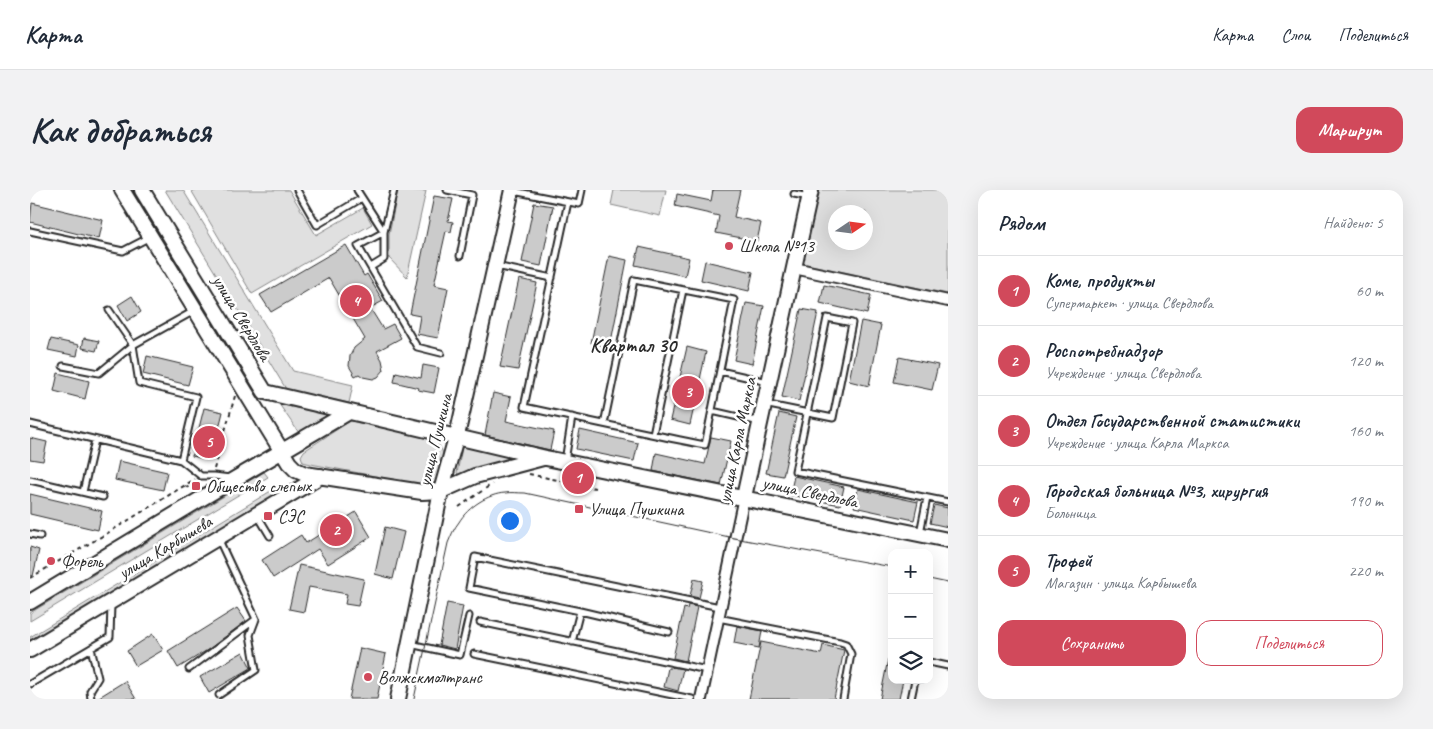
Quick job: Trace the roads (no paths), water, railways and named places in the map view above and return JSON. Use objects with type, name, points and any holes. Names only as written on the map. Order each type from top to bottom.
[{"type":"street","name":"улица Свердлова","points":[[122,190],[281,451],[296,470],[305,474],[422,492],[441,491],[475,476],[546,458]]},
{"type":"street","name":"улица Свердлова","points":[[142,190],[265,392],[546,458],[564,468],[744,497],[948,540]]},
{"type":"street","name":"улица Пушкина","points":[[398,699],[441,491],[456,436],[512,190]]},
{"type":"street","name":"улица Карла Маркса","points":[[701,699],[768,382],[811,194]]},
{"type":"street","points":[[794,268],[948,301]]},
{"type":"street","points":[[281,451],[348,412]]},
{"type":"street","name":"улица Карбышева","points":[[34,597],[281,451]]},
{"type":"street","name":"улица Карбышева","points":[[30,650],[321,476]]},
{"type":"lane","points":[[296,190],[317,225],[362,198]]},
{"type":"lane","points":[[357,190],[384,232]]},
{"type":"lane","points":[[371,267],[384,259],[384,232],[394,190]]},
{"type":"lane","points":[[447,190],[472,196],[460,256]]},
{"type":"lane","points":[[512,190],[579,204],[582,190]]},
{"type":"lane","points":[[794,194],[811,194]]},
{"type":"lane","points":[[568,202],[524,407],[705,446],[734,300],[634,280],[604,424]]},
{"type":"lane","points":[[30,231],[124,251],[151,236]]},
{"type":"lane","points":[[384,232],[358,246],[417,347],[441,353]]},
{"type":"lane","points":[[496,266],[552,278]]},
{"type":"lane","points":[[653,434],[683,290]]},
{"type":"lane","points":[[109,310],[132,345],[139,383],[196,397],[181,460]]},
{"type":"lane","points":[[63,366],[99,373],[132,345],[195,311]]},
{"type":"lane","points":[[764,404],[807,412],[833,418],[852,323],[827,318],[807,412],[795,471],[948,502]]},
{"type":"lane","points":[[720,371],[768,382]]},
{"type":"lane","points":[[712,411],[760,422]]},
{"type":"lane","points":[[564,468],[572,418]]},
{"type":"lane","points":[[30,424],[181,460],[201,476],[235,478]]},
{"type":"lane","points":[[83,492],[95,440]]},
{"type":"lane","points":[[30,480],[103,497]]},
{"type":"lane","points":[[920,534],[927,498]]},
{"type":"lane","points":[[256,514],[270,536]]},
{"type":"lane","points":[[30,534],[40,536]]},
{"type":"lane","points":[[218,537],[256,619],[250,636],[256,670],[219,695]]},
{"type":"lane","points":[[669,632],[468,588],[475,557],[719,612],[846,644],[851,654],[843,699]]},
{"type":"lane","points":[[30,684],[110,636],[112,601]]},
{"type":"lane","points":[[572,642],[580,611]]},
{"type":"lane","points":[[409,643],[460,655],[469,616]]},
{"type":"lane","points":[[189,669],[256,619]]},
{"type":"lane","points":[[480,622],[707,670]]},
{"type":"lane","points":[[91,648],[98,678],[90,691],[91,699]]},
{"type":"lane","points":[[474,654],[692,699]]},
{"type":"lane","points":[[933,663],[948,666]]},
{"type":"lane","points":[[911,699],[914,684]]},
{"type":"tram line","points":[[414,699],[448,543],[463,516],[473,506],[499,494],[525,493],[734,538],[888,566]]},
{"type":"tram line","points":[[933,580],[948,583]]},
{"type":"place","name":"Школа №13","points":[[729,246]]},
{"type":"place","name":"Городская больница №3, хирургия","points":[[356,301]]},
{"type":"place","name":"Отдел Государственной статистики","points":[[688,392]]},
{"type":"place","name":"Трофей","points":[[209,442]]},
{"type":"place","name":"Коме, продукты","points":[[578,478]]},
{"type":"place","name":"Общество слепых","points":[[196,486]]},
{"type":"place","name":"Улица Пушкина","points":[[579,509]]},
{"type":"place","name":"СЭС","points":[[268,516]]},
{"type":"place","name":"Роспотребнадзор","points":[[336,530]]},
{"type":"place","name":"Форель","points":[[51,561]]},
{"type":"place","name":"Волжскмолтранс","points":[[368,677]]},
{"type":"district","name":"Квартал 30","points":[[633,345]]}]
